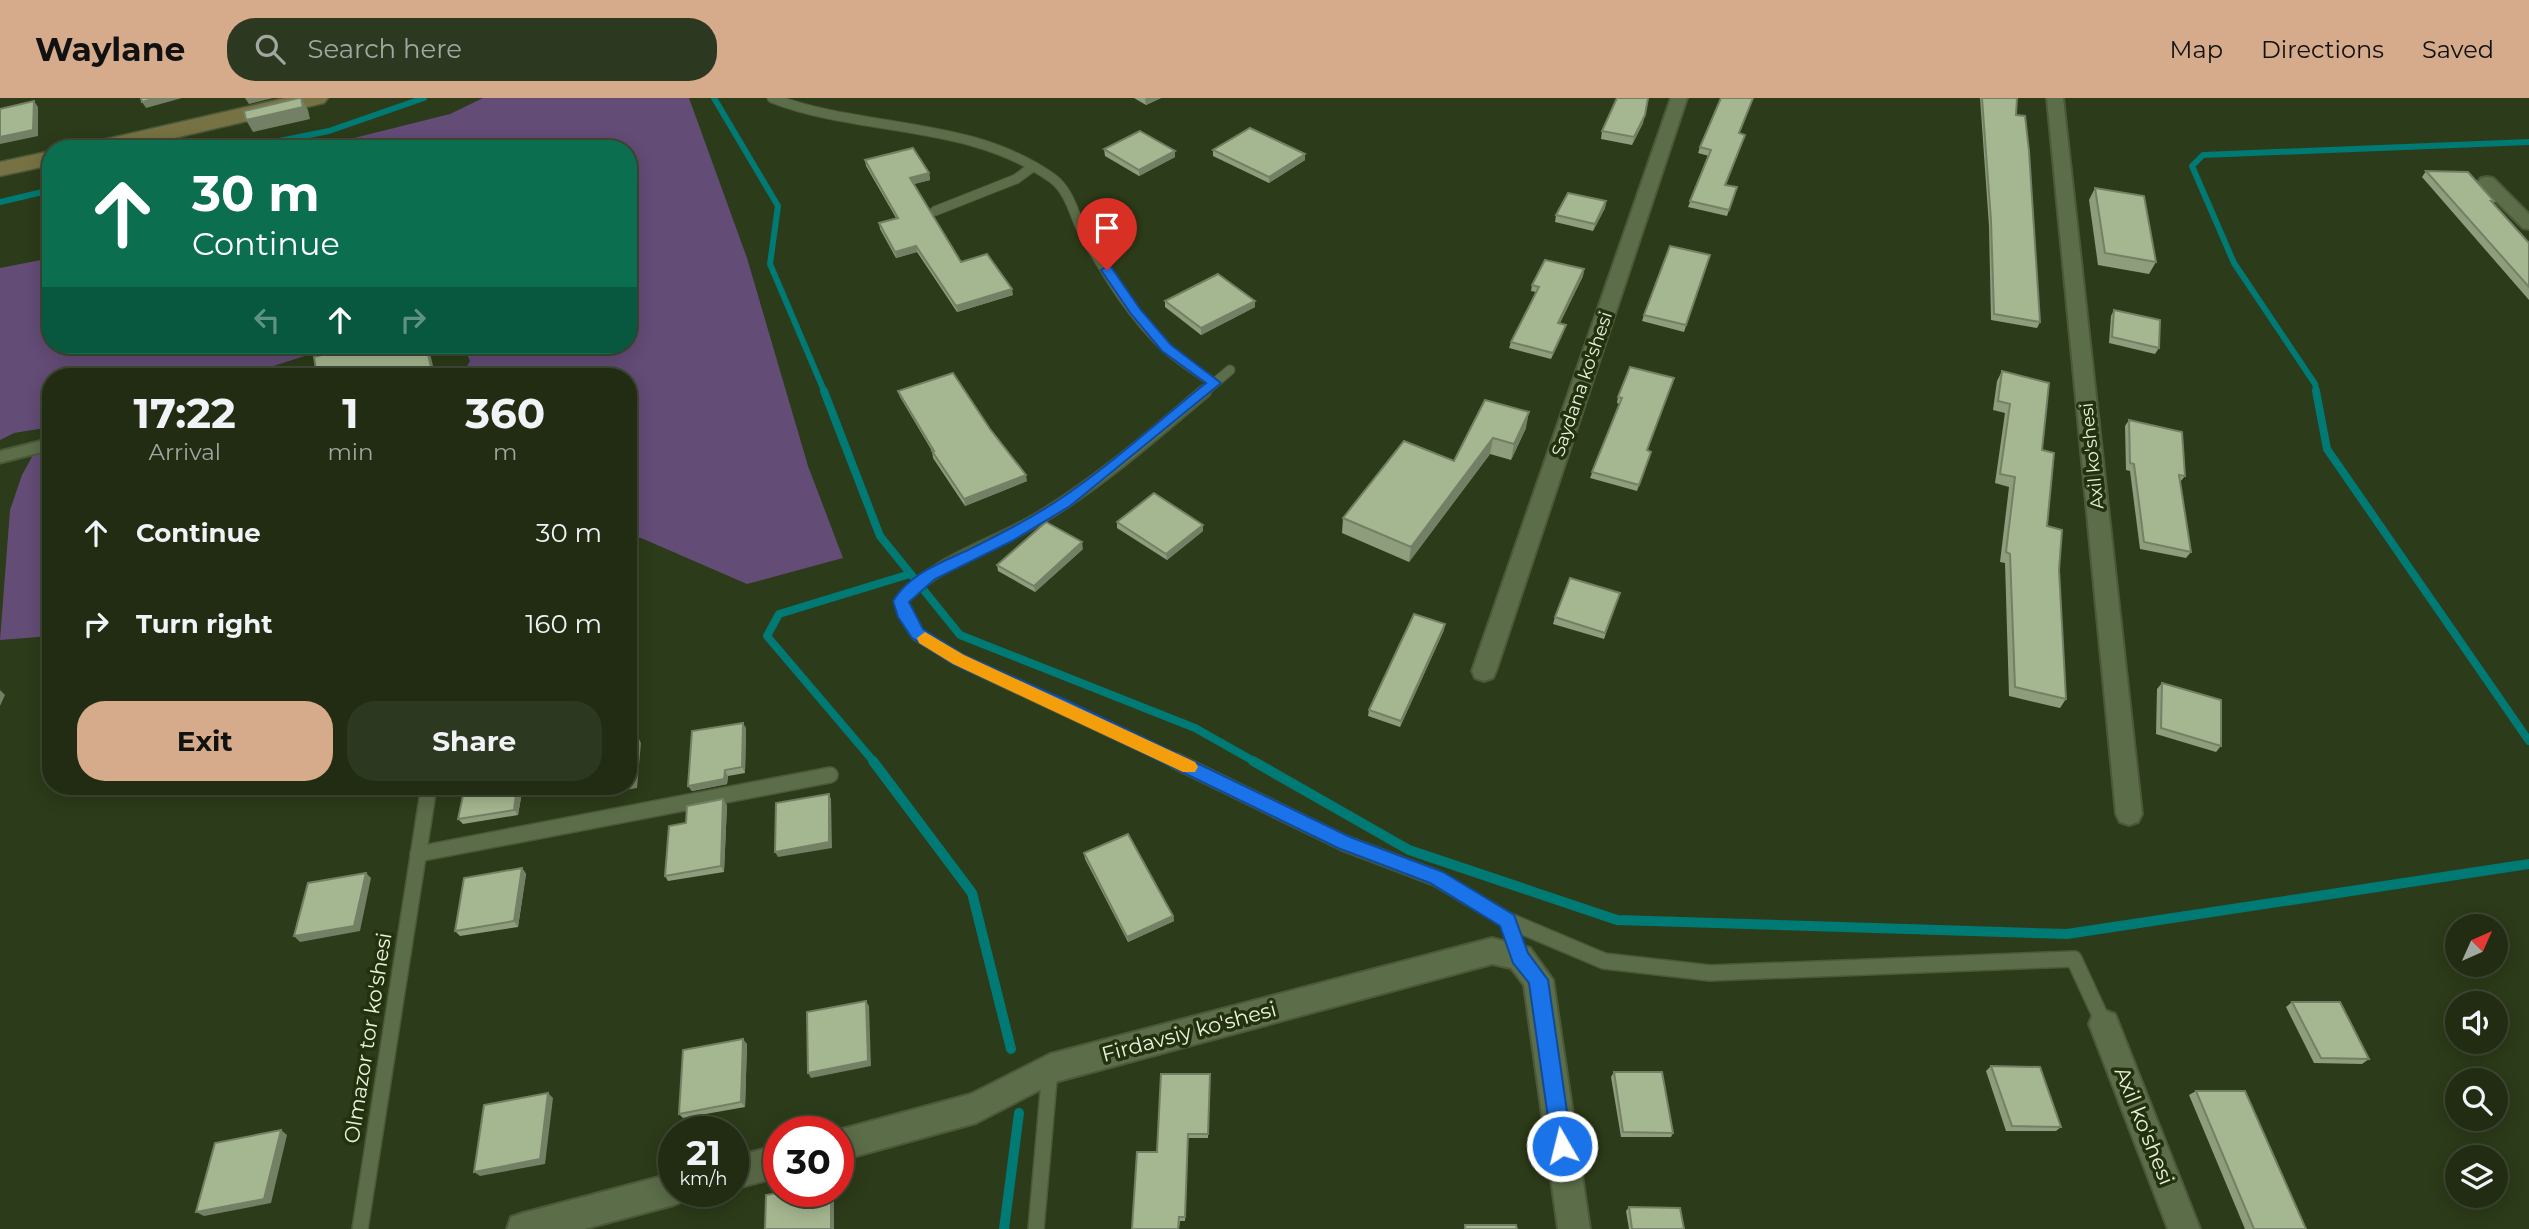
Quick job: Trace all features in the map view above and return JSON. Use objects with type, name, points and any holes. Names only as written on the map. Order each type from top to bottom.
[{"type":"street","points":[[133,140],[316,98]]},
{"type":"street","name":"Saydana ko'shesi","points":[[1485,671],[1679,98]]},
{"type":"street","name":"Axil ko'shesi","points":[[2055,98],[2129,814]]},
{"type":"street","points":[[0,169],[42,160]]},
{"type":"street","points":[[2487,182],[2529,225]]},
{"type":"street","name":"Firdavsiy ko'shesi","points":[[854,1141],[976,1108],[1050,1069],[1492,951],[1529,968]]},
{"type":"street","points":[[1529,968],[1574,1229]]},
{"type":"street","name":"Axil ko'shesi","points":[[2104,1024],[2185,1229]]},
{"type":"street","points":[[523,1229],[658,1193]]},
{"type":"lane","points":[[772,98],[828,116],[890,123],[982,145],[1052,178],[1066,192],[1079,230],[1143,321],[1167,348],[1214,383]]},
{"type":"lane","points":[[936,211],[1016,179],[1031,167]]},
{"type":"lane","points":[[1230,370],[1065,502],[1007,537],[930,575],[908,592],[901,601],[906,617],[917,634],[958,660],[1060,705],[1344,843],[1436,878],[1507,920],[1604,961],[1710,973],[2074,959],[2104,1024]]},
{"type":"lane","points":[[0,457],[42,446]]},
{"type":"lane","points":[[418,854],[830,775]]},
{"type":"lane","name":"Olmazor tor ko'shesi","points":[[360,1229],[428,795]]},
{"type":"lane","points":[[1507,920],[1529,968]]},
{"type":"lane","points":[[1036,1229],[1050,1069]]},
{"type":"shaded area","points":[[483,98],[689,98],[747,258],[808,466],[843,558],[747,584],[637,538],[637,368],[466,368],[470,361],[467,354],[637,354],[637,140],[346,140],[450,114]]},
{"type":"shaded area","points":[[42,260],[42,354],[311,354],[267,368],[42,368],[42,428],[14,433],[0,440],[0,268]]},
{"type":"shaded area","points":[[42,452],[42,637],[0,640],[10,510],[22,475],[33,455]]},
{"type":"building","points":[[301,98],[303,107],[246,120],[244,111]]},
{"type":"building","points":[[1617,98],[1648,98],[1645,115],[1634,137],[1602,131]]},
{"type":"building","points":[[1721,98],[1753,98],[1739,133],[1745,135],[1725,185],[1737,187],[1729,210],[1690,201],[1711,150],[1700,147]]},
{"type":"building","points":[[1982,98],[2017,98],[2016,115],[2025,116],[2040,322],[1994,314],[1991,220]]},
{"type":"building","points":[[34,101],[33,130],[0,137],[0,109]]},
{"type":"building","points":[[1250,128],[1305,154],[1269,177],[1213,150]]},
{"type":"building","points":[[1140,131],[1175,151],[1139,170],[1104,149]]},
{"type":"building","points":[[913,148],[929,173],[910,178],[961,262],[987,254],[1012,289],[956,306],[916,246],[895,252],[879,223],[898,218],[865,160]]},
{"type":"building","points":[[2426,171],[2468,172],[2494,201],[2491,201],[2529,243],[2529,287]]},
{"type":"building","points":[[2095,188],[2144,196],[2156,262],[2105,253]]},
{"type":"building","points":[[1568,193],[1606,201],[1595,224],[1556,215]]},
{"type":"building","points":[[1670,246],[1710,255],[1686,325],[1644,315]]},
{"type":"building","points":[[1545,260],[1584,269],[1558,323],[1566,325],[1553,353],[1511,342],[1539,287],[1532,285]]},
{"type":"building","points":[[1218,274],[1255,301],[1201,328],[1165,301]]},
{"type":"building","points":[[2114,310],[2160,320],[2159,348],[2112,337]]},
{"type":"building","points":[[325,354],[428,354],[431,367],[316,368],[314,357]]},
{"type":"building","points":[[1630,367],[1674,378],[1647,450],[1651,452],[1639,485],[1592,472],[1622,398],[1618,397]]},
{"type":"building","points":[[2002,371],[2049,383],[2042,450],[2054,453],[2047,526],[2062,530],[2059,570],[2066,699],[2015,687],[2010,554],[2006,552],[2015,477],[2000,474],[2010,404],[1998,401]]},
{"type":"building","points":[[953,373],[990,429],[1026,475],[964,499],[932,451],[898,391]]},
{"type":"building","points":[[1485,400],[1529,412],[1514,444],[1493,438],[1411,547],[1343,518],[1404,441],[1454,461]]},
{"type":"building","points":[[2129,420],[2182,432],[2185,476],[2179,475],[2191,552],[2144,542],[2134,464],[2130,463]]},
{"type":"building","points":[[1154,493],[1203,525],[1166,554],[1117,522]]},
{"type":"building","points":[[1046,522],[1082,542],[1034,586],[997,565]]},
{"type":"building","points":[[1570,578],[1620,593],[1605,633],[1555,617]]},
{"type":"building","points":[[1414,614],[1445,624],[1401,721],[1369,710]]},
{"type":"building","points":[[2162,683],[2221,700],[2221,746],[2161,728]]},
{"type":"building","points":[[743,723],[742,767],[725,770],[724,779],[688,786],[692,731]]},
{"type":"building","points":[[829,794],[829,842],[775,852],[776,803]]},
{"type":"building","points":[[463,795],[516,795],[514,810],[458,819]]},
{"type":"building","points":[[723,799],[721,866],[665,876],[669,826],[686,823],[687,806]]},
{"type":"building","points":[[1128,834],[1173,916],[1127,937],[1084,853]]},
{"type":"building","points":[[522,868],[514,921],[455,931],[464,878]]},
{"type":"building","points":[[366,873],[354,926],[294,936],[308,883]]},
{"type":"building","points":[[866,1001],[868,1061],[808,1073],[807,1012]]},
{"type":"building","points":[[2292,1002],[2340,1002],[2369,1059],[2321,1058]]},
{"type":"building","points":[[743,1039],[741,1102],[679,1114],[683,1050]]},
{"type":"building","points":[[1991,1066],[2040,1067],[2061,1127],[2012,1126]]},
{"type":"building","points":[[1614,1072],[1662,1072],[1673,1133],[1623,1132]]},
{"type":"building","points":[[1161,1074],[1210,1074],[1208,1134],[1188,1134],[1185,1217],[1179,1217],[1178,1229],[1132,1229],[1137,1152],[1157,1152]]},
{"type":"building","points":[[2196,1091],[2245,1091],[2306,1229],[2254,1229]]},
{"type":"building","points":[[548,1093],[540,1159],[474,1172],[484,1105]]},
{"type":"building","points":[[281,1130],[264,1199],[196,1212],[215,1143]]},
{"type":"building","points":[[766,1207],[831,1207],[831,1229],[765,1229]]},
{"type":"building","points":[[1629,1207],[1680,1208],[1684,1229],[1632,1229]]},
{"type":"building","points":[[1465,1225],[1516,1225],[1517,1229],[1465,1229]]},
{"type":"waterway","points":[[284,140],[329,131],[424,98]]},
{"type":"waterway","points":[[714,98],[778,206],[770,264],[825,393]]},
{"type":"waterway","points":[[2317,393],[2315,384],[2234,263],[2192,166],[2203,155],[2529,142]]},
{"type":"waterway","points":[[0,202],[42,192]]},
{"type":"waterway","points":[[824,391],[880,536],[960,635],[1195,728],[1257,763]]},
{"type":"waterway","points":[[2316,391],[2327,449],[2529,741]]},
{"type":"waterway","points":[[875,763],[767,636],[779,614],[910,574]]},
{"type":"waterway","points":[[873,761],[972,893],[1011,1049]]},
{"type":"waterway","points":[[1253,761],[1409,850],[1617,920],[2067,934],[2529,864]]},
{"type":"waterway","points":[[1004,1229],[1019,1113]]},
{"type":"slow traffic","points":[[925,638],[958,660],[1189,767]]},
{"type":"route","points":[[1107,270],[1135,312],[1167,348],[1214,383],[1065,502],[1007,537],[930,575],[901,601],[906,617],[917,634],[958,660],[1060,705],[1344,843],[1436,878],[1507,920],[1520,957],[1538,980],[1562,1146]]}]
